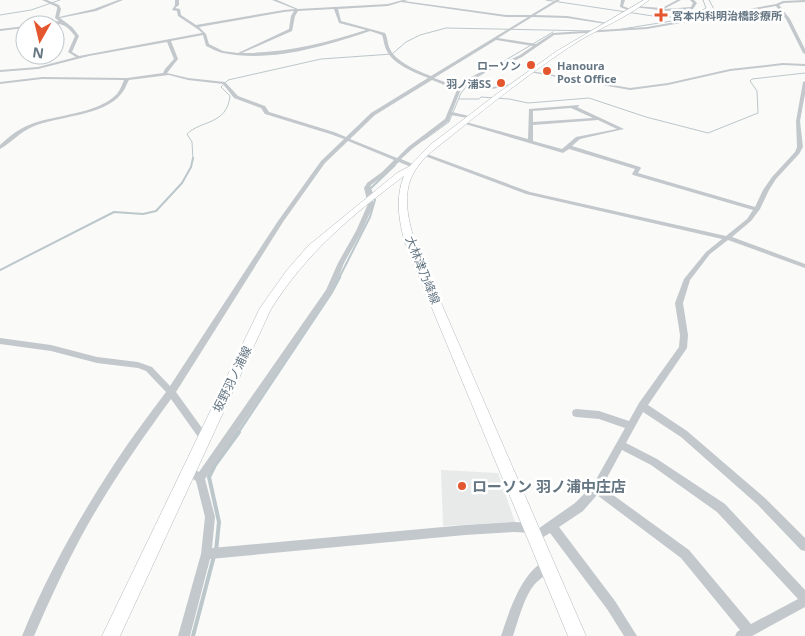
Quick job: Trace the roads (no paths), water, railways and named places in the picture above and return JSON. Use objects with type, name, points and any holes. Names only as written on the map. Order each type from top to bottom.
[{"type":"main road","points":[[404,164],[424,156],[512,85],[531,72],[606,23],[647,0]]},
{"type":"main road","name":"坂野羽ノ浦線","points":[[111,636],[266,308],[292,270],[318,242],[370,199],[404,164]]},
{"type":"main road","name":"大林津乃峰線","points":[[404,164],[408,176],[402,205],[410,243],[577,636]]},
{"type":"street","points":[[65,16],[95,10],[121,0]]},
{"type":"street","points":[[177,0],[177,5],[173,8],[179,10],[179,15],[196,26],[204,34],[204,42],[209,47],[252,55],[280,53],[346,38],[370,30]]},
{"type":"street","points":[[274,0],[297,10]]},
{"type":"street","points":[[382,0],[393,4]]},
{"type":"street","points":[[196,26],[234,18],[297,10],[393,4],[406,0]]},
{"type":"street","points":[[623,0],[622,8],[628,11]]},
{"type":"street","points":[[662,9],[679,0]]},
{"type":"street","points":[[635,7],[662,9],[692,8],[695,3],[692,0]]},
{"type":"street","points":[[28,636],[50,586],[84,522],[129,450],[171,392],[280,222],[324,162],[346,138],[373,114],[557,1]]},
{"type":"street","points":[[0,83],[42,78],[127,79],[165,74],[223,83],[236,98],[263,108],[277,117],[346,138],[404,164],[410,148],[443,124],[451,113],[460,87],[471,78],[521,56],[552,34],[647,28],[777,5],[783,2],[805,1]]},
{"type":"street","points":[[47,2],[58,6],[58,15]]},
{"type":"street","points":[[401,2],[506,16],[573,18],[606,23]]},
{"type":"street","points":[[777,5],[788,19],[805,53]]},
{"type":"street","points":[[336,9],[340,22],[384,34],[385,44],[390,54],[403,64],[433,78],[460,87],[481,89],[512,85]]},
{"type":"street","points":[[240,53],[291,30],[293,16],[297,10]]},
{"type":"street","points":[[65,24],[77,36],[70,52],[78,57]]},
{"type":"street","points":[[0,30],[15,28]]},
{"type":"street","points":[[0,71],[38,68],[78,57],[204,34]]},
{"type":"street","points":[[496,39],[534,45]]},
{"type":"street","points":[[165,74],[176,59],[169,41]]},
{"type":"street","points":[[531,72],[630,89],[668,84],[730,70],[776,64],[805,65]]},
{"type":"street","points":[[0,147],[18,132],[32,125],[96,107],[111,100],[119,94],[127,79]]},
{"type":"street","points":[[206,554],[465,530],[514,527],[533,533],[552,527],[579,507],[596,488],[622,445],[642,406],[683,348],[684,335],[679,303],[687,279],[708,252],[749,220],[774,178],[798,153],[800,147],[798,121],[803,102],[805,82]]},
{"type":"street","points":[[530,142],[531,110],[580,106]]},
{"type":"street","points":[[464,123],[563,150],[578,138],[622,129],[573,107]]},
{"type":"street","points":[[451,113],[471,118]]},
{"type":"street","points":[[531,124],[598,118]]},
{"type":"street","points":[[568,147],[638,168],[635,174],[757,209]]},
{"type":"street","points":[[424,156],[528,193],[728,238],[805,266]]},
{"type":"street","points":[[200,478],[329,291],[341,264],[360,231],[370,199]]},
{"type":"street","points":[[0,341],[50,348],[97,360],[138,365],[148,369],[171,392],[204,438]]},
{"type":"street","points":[[642,406],[690,440],[762,502],[805,546]]},
{"type":"street","points":[[576,413],[599,416],[631,426]]},
{"type":"street","points":[[596,488],[685,554],[745,634],[805,600],[721,508],[654,462],[622,445]]},
{"type":"street","points":[[184,636],[206,554],[210,517],[200,478],[189,470]]},
{"type":"street","points":[[552,527],[631,636]]},
{"type":"street","points":[[507,636],[517,607],[529,582],[547,565]]},
{"type":"waterway","points":[[0,15],[31,10],[60,0]]},
{"type":"waterway","points":[[546,0],[653,16],[684,18]]},
{"type":"waterway","points":[[690,17],[706,8],[703,0]]},
{"type":"waterway","points":[[622,29],[709,15],[715,11],[709,0]]},
{"type":"waterway","points":[[193,158],[192,142],[187,134],[213,121],[224,112],[230,96],[221,87],[228,80],[321,59],[392,54],[406,42],[420,35],[446,28],[594,31]]},
{"type":"waterway","points":[[424,140],[449,122],[461,93],[472,80],[553,32]]},
{"type":"waterway","points":[[459,99],[479,99],[481,97],[509,99],[528,103],[589,98],[646,117],[708,133],[758,113],[757,91],[750,81],[752,79],[805,73]]},
{"type":"waterway","points":[[0,270],[114,212],[143,214],[156,211],[182,183],[191,167],[193,158]]},
{"type":"waterway","points":[[339,278],[370,217],[375,200],[370,189],[395,165]]},
{"type":"waterway","points":[[238,433],[332,292],[340,277]]},
{"type":"waterway","points":[[216,551],[219,522],[209,477],[215,465],[239,432]]},
{"type":"waterway","points":[[193,636],[214,556]]},
{"type":"place","name":"宮本内科明治橋診療所","points":[[661,15]]},
{"type":"place","name":"ローソン","points":[[531,65]]},
{"type":"place","name":"Hanoura Post Office","points":[[547,71]]},
{"type":"place","name":"羽ノ浦SS","points":[[501,83]]},
{"type":"place","name":"ローソン 羽ノ浦中庄店","points":[[462,486]]}]
